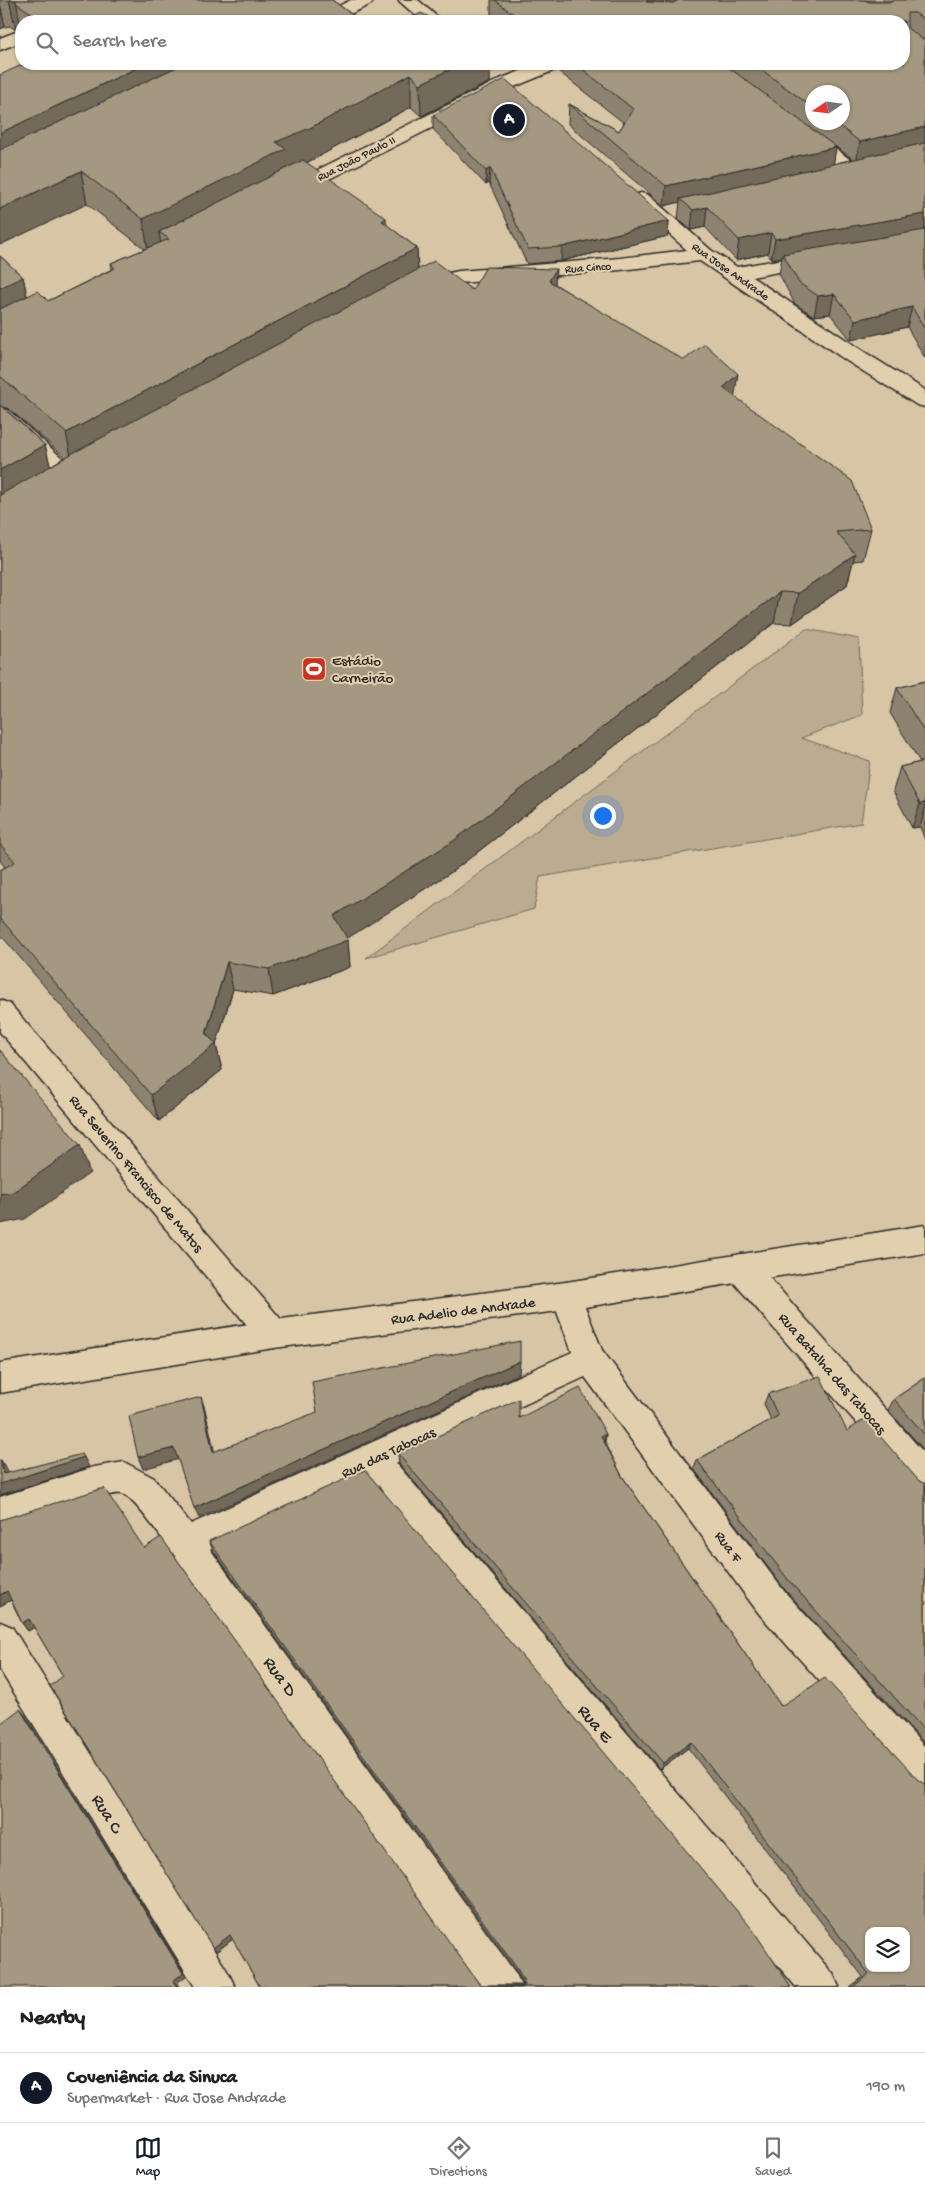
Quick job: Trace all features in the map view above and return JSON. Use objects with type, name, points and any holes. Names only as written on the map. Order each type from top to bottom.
[{"type":"street","points":[[334,15],[365,0]]},
{"type":"street","points":[[408,0],[426,15]]},
{"type":"street","points":[[0,45],[15,38]]},
{"type":"street","name":"Rua João Paulo II","points":[[276,198],[507,83],[538,70]]},
{"type":"street","points":[[790,123],[862,169],[834,176]]},
{"type":"street","name":"Rua Jose Andrade","points":[[623,184],[669,213],[704,254],[925,400]]},
{"type":"street","name":"Rua Cinco","points":[[408,297],[425,288],[459,277],[620,264],[704,254]]},
{"type":"street","points":[[734,274],[839,256]]},
{"type":"street","points":[[0,414],[71,478]]},
{"type":"street","name":"Rua Severino Francisco de Matos","points":[[0,1012],[274,1334]]},
{"type":"street","name":"Rua Adelio de Andrade","points":[[0,1378],[274,1334],[566,1296],[925,1239]]},
{"type":"street","name":"Rua Batalha das Tabocas","points":[[741,1268],[925,1478]]},
{"type":"street","name":"Rua F","points":[[566,1296],[590,1359],[772,1603],[925,1773]]},
{"type":"street","name":"Rua das Tabocas","points":[[186,1543],[590,1359]]},
{"type":"street","name":"Rua E","points":[[372,1459],[820,1987]]},
{"type":"street","name":"Rua D","points":[[0,1513],[94,1483],[124,1478],[143,1489],[186,1543],[503,1987]]},
{"type":"street","name":"Rua C","points":[[0,1638],[216,1987]]},
{"type":"shaded area","points":[[806,629],[859,639],[862,715],[801,738],[870,761],[861,823],[540,877],[534,909],[366,958]]},
{"type":"building","points":[[16,0],[332,0],[353,15],[34,15],[16,3]]},
{"type":"building","points":[[495,0],[648,0],[646,2],[673,3],[679,0],[865,0],[869,2],[892,2],[892,0],[925,0],[925,20],[915,13],[907,13],[907,15],[514,15]]},
{"type":"building","points":[[910,30],[925,40],[925,127],[860,142],[844,130],[850,130],[850,85],[805,85],[805,102],[762,70],[910,70]]},
{"type":"building","points":[[15,68],[15,70],[132,70],[0,133],[0,75]]},
{"type":"building","points":[[170,70],[449,70],[420,84],[411,74],[310,128],[276,142],[286,149],[143,219],[81,171],[0,209],[0,150]]},
{"type":"building","points":[[584,70],[732,70],[805,124],[805,130],[813,130],[836,147],[666,186],[569,104],[619,131],[633,109]]},
{"type":"building","points":[[505,79],[669,221],[562,247],[528,249],[490,168],[486,171],[433,115]]},
{"type":"building","points":[[925,143],[925,214],[775,239],[771,233],[739,240],[707,207],[693,210],[680,199]]},
{"type":"building","points":[[303,160],[386,218],[382,221],[417,248],[66,433],[0,376],[0,309],[38,291],[48,301],[115,268],[111,263],[169,239],[159,232]]},
{"type":"building","points":[[925,230],[925,329],[912,307],[855,320],[834,294],[818,296],[799,283],[783,254]]},
{"type":"building","points":[[0,256],[23,277],[0,288]]},
{"type":"building","points":[[434,261],[472,290],[486,267],[556,269],[549,281],[684,360],[705,344],[738,374],[723,388],[852,481],[871,529],[836,532],[855,554],[798,593],[780,592],[452,842],[334,916],[348,940],[269,969],[227,962],[206,1034],[216,1044],[151,1095],[0,918],[0,870],[15,862],[0,844],[0,495],[73,453]]},
{"type":"building","points":[[0,405],[45,445],[0,470]]},
{"type":"building","points":[[925,681],[925,733],[897,688]]},
{"type":"building","points":[[925,761],[925,803],[920,804],[900,767]]},
{"type":"building","points":[[0,1050],[80,1145],[13,1192],[0,1194]]},
{"type":"building","points":[[520,1341],[520,1361],[194,1508],[174,1448],[138,1457],[129,1416],[201,1397],[213,1452],[317,1412],[312,1382]]},
{"type":"building","points":[[820,1376],[847,1431],[865,1419],[919,1481],[925,1484],[925,1731],[790,1582],[697,1460],[778,1416],[768,1394]]},
{"type":"building","points":[[925,1378],[925,1435],[894,1399]]},
{"type":"building","points":[[580,1388],[606,1434],[601,1436],[622,1476],[781,1706],[825,1678],[918,1780],[925,1784],[925,1987],[853,1987],[869,1974],[867,1972],[910,1972],[910,1927],[865,1927],[865,1969],[691,1742],[663,1763],[398,1454],[519,1399],[519,1418]]},
{"type":"building","points":[[82,1454],[84,1457],[0,1484],[0,1460],[3,1474]]},
{"type":"building","points":[[365,1470],[753,1930],[791,1987],[260,1987],[230,1935],[213,1948],[50,1686],[63,1676],[29,1619],[22,1623],[7,1591],[0,1595],[0,1520],[104,1488],[144,1548],[161,1537],[480,1985],[523,1986],[525,1983],[518,1970],[209,1541]]},
{"type":"building","points":[[20,1709],[183,1973],[173,1981],[177,1987],[0,1987],[0,1724]]},
{"type":"place","name":"Coveniência da Sinuca","points":[[509,120]]},
{"type":"place","name":"Estádio Carneirão","points":[[314,669]]}]
